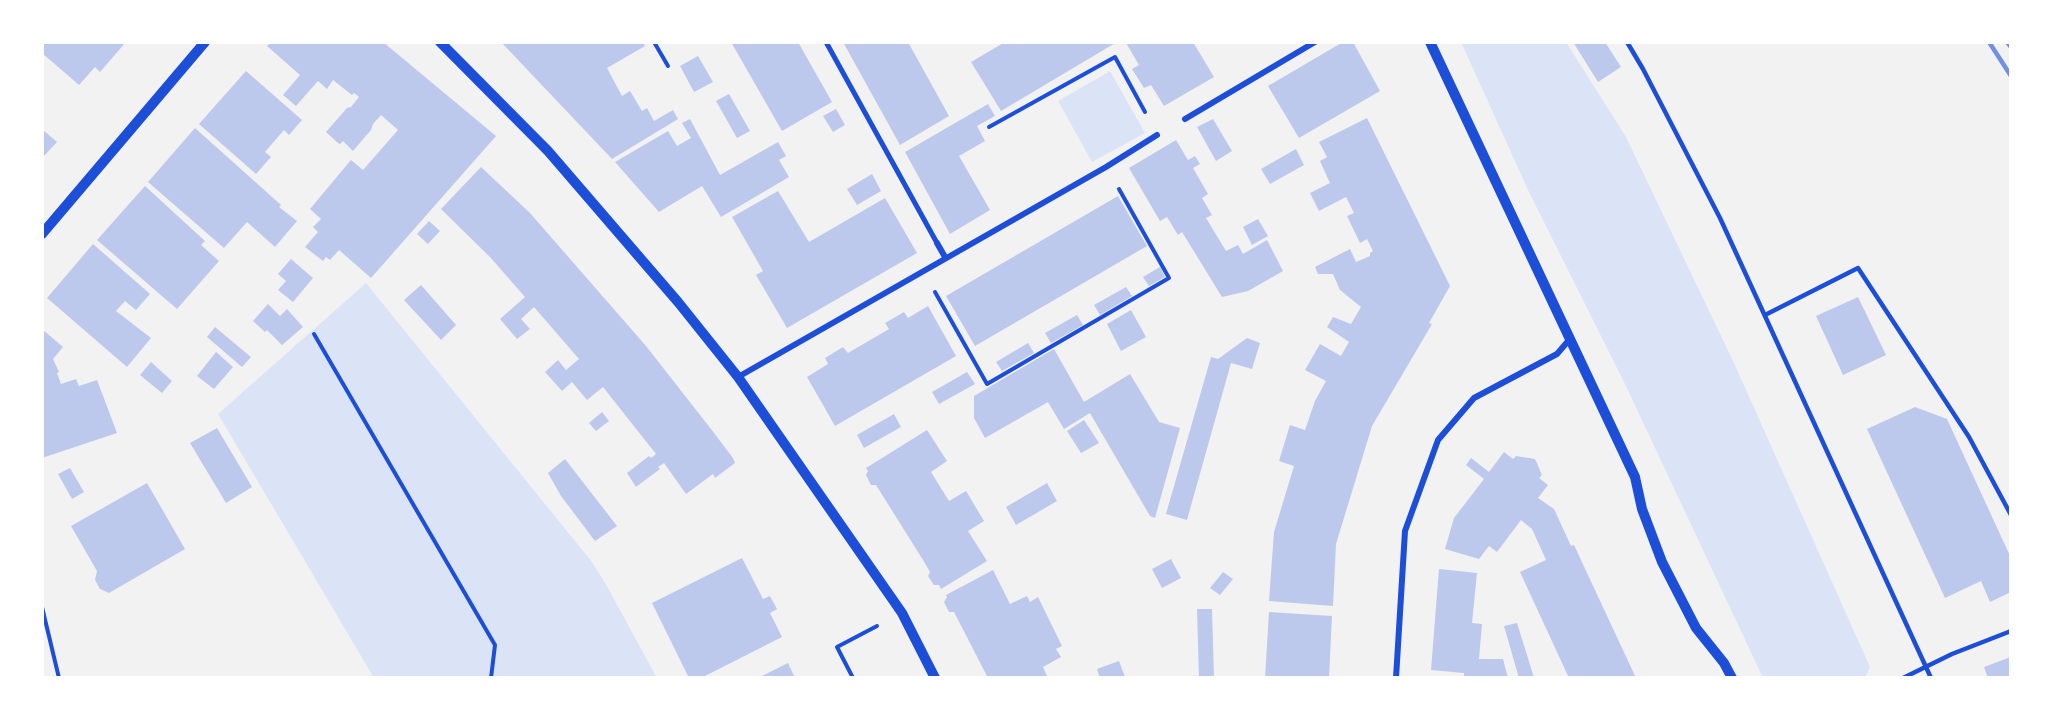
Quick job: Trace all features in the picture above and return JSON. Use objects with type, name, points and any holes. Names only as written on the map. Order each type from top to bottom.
[{"type":"street","points":[[42,234],[205,42]]},
{"type":"street","points":[[440,42],[548,151],[678,302],[738,377],[902,614],[935,678]]},
{"type":"street","points":[[826,42],[945,258]]},
{"type":"street","points":[[1185,119],[1315,42]]},
{"type":"street","points":[[1430,42],[1635,477],[1642,509],[1662,562],[1696,628],[1724,663],[1731,678]]},
{"type":"street","points":[[738,377],[1106,167],[1157,135]]},
{"type":"street","points":[[1396,678],[1405,531],[1438,440],[1474,398],[1557,354],[1569,340]]},
{"type":"lane","points":[[1627,42],[1720,218],[1931,678]]},
{"type":"lane","points":[[1765,315],[1858,268],[1969,437],[2011,515]]},
{"type":"lane","points":[[1902,678],[2011,631]]},
{"type":"path","points":[[654,42],[668,66]]},
{"type":"path","points":[[989,127],[1115,57],[1157,135]]},
{"type":"path","points":[[922,271],[987,384],[1169,278],[1106,167]]},
{"type":"path","points":[[314,334],[495,645],[491,678]]},
{"type":"path","points":[[42,607],[59,678]]},
{"type":"path","points":[[853,678],[837,647],[902,614]]},
{"type":"shaded area","points":[[1461,42],[1566,42],[1626,137],[1734,363],[1870,667],[1865,678],[1763,678],[1625,384],[1528,190]]},
{"type":"shaded area","points":[[1110,71],[1145,133],[1092,162],[1058,101]]},
{"type":"shaded area","points":[[366,283],[592,562],[657,678],[374,678],[218,414]]},
{"type":"building","points":[[42,42],[126,42],[100,72],[95,67],[79,85],[42,53]]},
{"type":"building","points":[[271,42],[383,42],[496,136],[371,278],[339,250],[330,260],[326,257],[323,261],[305,247],[318,232],[313,227],[321,219],[310,209],[351,160],[363,170],[398,130],[381,115],[353,151],[343,141],[338,143],[326,132],[359,97],[354,93],[352,95],[333,80],[327,89],[318,81],[296,106],[283,95],[300,75],[267,46]]},
{"type":"building","points":[[501,42],[643,42],[645,46],[607,68],[622,96],[630,91],[642,111],[647,108],[654,121],[673,110],[678,119],[612,159]]},
{"type":"building","points":[[731,42],[798,42],[832,102],[782,131]]},
{"type":"building","points":[[843,42],[908,42],[949,116],[900,145]]},
{"type":"building","points":[[1005,42],[1117,42],[1001,111],[971,62]]},
{"type":"building","points":[[1193,42],[1214,77],[1164,106],[1151,85],[1144,88],[1132,69],[1139,65],[1126,43]]},
{"type":"building","points":[[1343,42],[1353,42],[1380,91],[1299,138],[1268,86]]},
{"type":"building","points":[[1573,42],[1605,42],[1621,67],[1598,82]]},
{"type":"building","points":[[698,56],[713,82],[694,92],[680,66]]},
{"type":"building","points":[[246,71],[302,120],[289,135],[284,130],[265,152],[271,157],[256,174],[199,124]]},
{"type":"building","points":[[729,94],[750,131],[737,138],[716,101]]},
{"type":"building","points":[[988,104],[995,116],[977,126],[985,141],[959,156],[990,210],[950,234],[905,152]]},
{"type":"building","points":[[836,109],[845,125],[833,132],[823,116]]},
{"type":"building","points":[[1367,118],[1450,286],[1429,323],[1432,324],[1372,426],[1336,544],[1333,606],[1269,601],[1274,532],[1294,466],[1279,461],[1290,425],[1305,430],[1315,401],[1326,381],[1305,370],[1320,344],[1341,356],[1349,342],[1327,327],[1333,317],[1351,324],[1361,307],[1340,290],[1333,274],[1318,274],[1315,267],[1350,249],[1356,262],[1370,256],[1373,251],[1367,239],[1360,243],[1347,216],[1354,213],[1346,197],[1319,211],[1310,193],[1330,183],[1320,161],[1327,157],[1319,142]]},
{"type":"building","points":[[690,119],[720,175],[778,142],[786,156],[779,160],[789,177],[721,217],[702,186],[659,212],[615,162],[668,131],[677,146],[691,138],[682,123]]},
{"type":"building","points":[[1213,119],[1232,151],[1216,161],[1197,127]]},
{"type":"building","points":[[195,128],[297,221],[275,247],[247,222],[224,248],[148,182]]},
{"type":"building","points":[[42,129],[57,142],[44,156],[42,154]]},
{"type":"building","points":[[1176,140],[1188,160],[1195,156],[1200,164],[1193,168],[1208,194],[1202,198],[1212,215],[1206,218],[1226,251],[1238,245],[1243,254],[1267,240],[1283,271],[1248,291],[1222,297],[1182,232],[1178,235],[1167,217],[1160,221],[1129,168]]},
{"type":"building","points":[[1296,149],[1304,165],[1270,184],[1261,169]]},
{"type":"building","points":[[481,167],[530,213],[646,346],[735,463],[715,478],[713,474],[686,494],[664,463],[658,467],[660,469],[636,487],[627,473],[649,456],[651,458],[656,454],[603,387],[587,400],[572,382],[562,391],[545,372],[558,360],[566,370],[579,359],[534,307],[521,319],[530,329],[517,339],[500,319],[525,297],[490,257],[441,209]]},
{"type":"building","points":[[872,174],[881,191],[857,205],[847,189]]},
{"type":"building","points":[[145,186],[205,241],[201,245],[219,261],[177,309],[97,240]]},
{"type":"building","points":[[778,191],[809,242],[885,198],[917,253],[787,328],[756,275],[763,271],[732,217]]},
{"type":"building","points":[[1118,196],[1147,246],[975,346],[946,296]]},
{"type":"building","points":[[1258,219],[1268,236],[1252,245],[1243,227]]},
{"type":"building","points":[[429,221],[440,231],[428,244],[417,234]]},
{"type":"building","points":[[93,244],[150,294],[136,310],[125,301],[116,311],[151,338],[127,367],[47,298]]},
{"type":"building","points":[[291,259],[313,278],[293,302],[278,290],[286,281],[278,274]]},
{"type":"building","points":[[1160,267],[1165,277],[1149,286],[1143,277]]},
{"type":"building","points":[[421,285],[456,325],[441,340],[404,300]]},
{"type":"building","points":[[1126,287],[1132,296],[1100,315],[1094,305]]},
{"type":"building","points":[[1858,297],[1886,355],[1843,375],[1816,316]]},
{"type":"building","points":[[268,304],[280,316],[287,309],[303,327],[282,345],[267,330],[265,332],[253,321]]},
{"type":"building","points":[[928,306],[956,356],[835,426],[807,377],[828,364],[825,358],[843,347],[848,353],[889,329],[885,323],[904,312],[908,318]]},
{"type":"building","points":[[1131,310],[1146,337],[1121,351],[1107,324]]},
{"type":"building","points":[[1077,315],[1083,325],[1051,343],[1045,333]]},
{"type":"building","points":[[215,327],[251,357],[242,367],[207,337]]},
{"type":"building","points":[[42,329],[63,347],[53,359],[61,384],[76,379],[79,386],[97,380],[117,433],[42,458]]},
{"type":"building","points":[[1247,338],[1260,343],[1252,369],[1231,363],[1187,520],[1166,514],[1211,357],[1218,359]]},
{"type":"building","points":[[1028,343],[1034,353],[1002,371],[996,362]]},
{"type":"building","points":[[1054,349],[1084,402],[1130,374],[1159,422],[1180,428],[1155,518],[1150,516],[1090,413],[1064,429],[1048,402],[985,438],[974,418],[974,396]]},
{"type":"building","points":[[216,352],[233,367],[214,389],[197,376]]},
{"type":"building","points":[[151,362],[172,381],[162,393],[140,375]]},
{"type":"building","points":[[967,372],[975,384],[939,404],[932,392]]},
{"type":"building","points":[[1915,407],[1947,419],[2011,558],[2011,592],[1990,602],[1981,581],[1945,598],[1867,429]]},
{"type":"building","points":[[602,412],[609,421],[596,431],[589,423]]},
{"type":"building","points":[[894,414],[901,427],[864,448],[857,435]]},
{"type":"building","points":[[1084,420],[1099,443],[1081,453],[1067,431]]},
{"type":"building","points":[[217,428],[252,487],[226,503],[190,443]]},
{"type":"building","points":[[927,430],[947,461],[931,472],[949,501],[966,491],[984,521],[968,531],[987,561],[941,589],[939,585],[934,585],[928,576],[930,572],[923,560],[876,485],[871,485],[866,475],[868,471],[866,468]]},
{"type":"building","points":[[1504,452],[1513,459],[1516,456],[1535,459],[1542,475],[1539,478],[1548,485],[1538,498],[1554,509],[1571,546],[1574,545],[1636,678],[1569,678],[1520,572],[1546,560],[1532,529],[1521,520],[1497,552],[1489,546],[1479,559],[1445,549],[1454,518],[1484,479],[1466,465],[1471,458],[1489,472]]},
{"type":"building","points":[[565,459],[617,526],[595,541],[561,496],[548,473]]},
{"type":"building","points":[[70,468],[84,492],[72,499],[58,474]]},
{"type":"building","points":[[147,483],[185,549],[109,593],[100,589],[95,580],[97,571],[71,526]]},
{"type":"building","points":[[1047,483],[1057,501],[1016,525],[1006,507]]},
{"type":"building","points":[[742,558],[763,599],[770,596],[777,609],[770,613],[782,637],[701,678],[689,678],[652,603]]},
{"type":"building","points":[[1171,559],[1181,578],[1162,588],[1152,569]]},
{"type":"building","points":[[1439,569],[1477,573],[1472,623],[1482,624],[1479,659],[1503,659],[1508,678],[1464,678],[1464,673],[1431,670]]},
{"type":"building","points":[[993,570],[1010,604],[1027,596],[1030,602],[1038,597],[1062,646],[1056,649],[1061,657],[1043,667],[1048,678],[988,678],[954,612],[949,612],[944,602],[946,595]]},
{"type":"building","points":[[1223,572],[1233,579],[1220,595],[1210,588]]},
{"type":"building","points":[[1197,609],[1212,609],[1214,678],[1199,678]]},
{"type":"building","points":[[1269,612],[1332,616],[1329,678],[1265,678]]},
{"type":"building","points":[[1517,623],[1534,678],[1519,678],[1504,626]]},
{"type":"building","points":[[2011,657],[2011,678],[1988,678],[1984,667]]},
{"type":"building","points":[[1119,661],[1125,677],[1100,678],[1097,669]]},
{"type":"building","points":[[788,663],[795,678],[758,678]]},
{"type":"railway","points":[[1989,42],[2011,76]]},
{"type":"railway","points":[[2007,42],[2011,47]]}]
